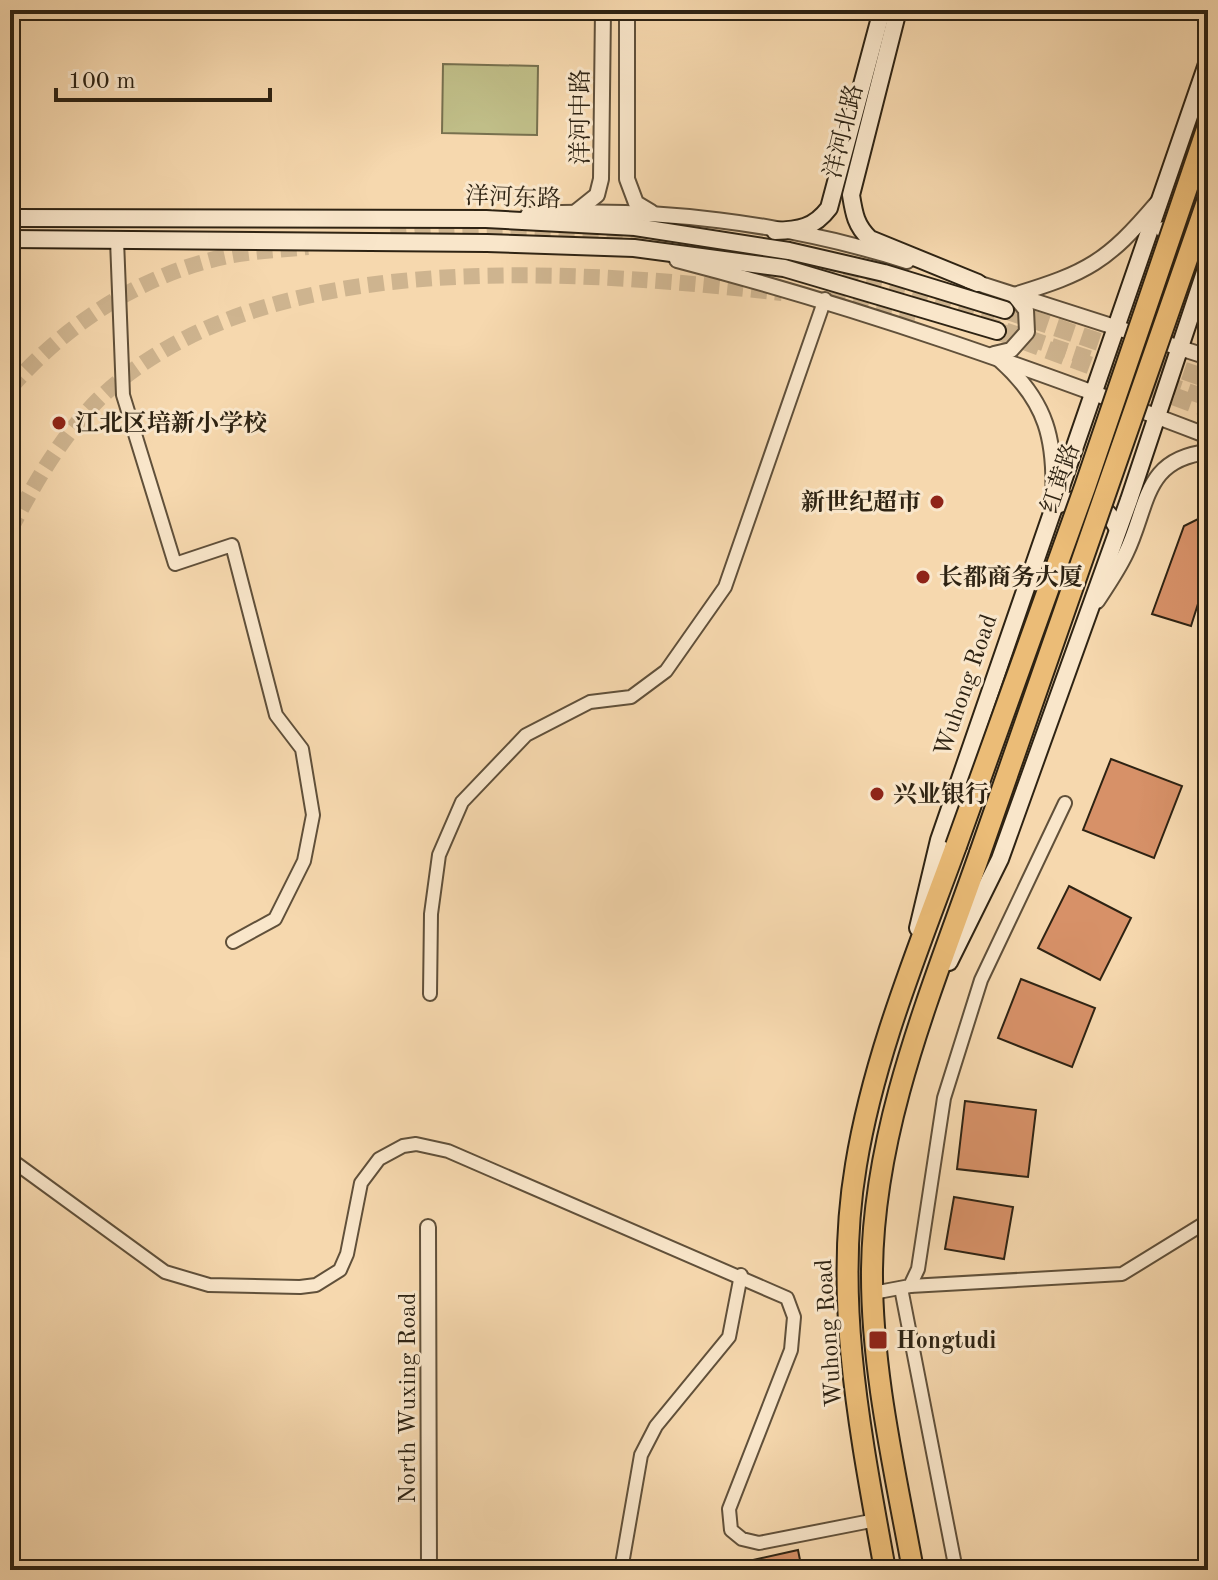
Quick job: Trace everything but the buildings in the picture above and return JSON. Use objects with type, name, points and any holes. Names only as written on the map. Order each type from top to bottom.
[{"type":"highway","name":"红黄路","points":[[956,846],[1085,487],[1208,126]]},
{"type":"highway","name":"红黄路","points":[[980,853],[1208,199]]},
{"type":"highway","name":"Wuhong Road","points":[[885,1570],[853,1372],[847,1269],[855,1168],[876,1070],[956,846]]},
{"type":"highway","name":"Wuhong Road","points":[[913,1570],[885,1411],[873,1293],[876,1217],[883,1160],[903,1073],[980,853]]},
{"type":"main road","name":"洋河北路","points":[[775,231],[811,226],[829,208],[882,10]]},
{"type":"main road","name":"洋河北路","points":[[898,10],[851,195],[854,215],[859,229],[870,239],[978,283]]},
{"type":"main road","name":"Wuhong Road","points":[[900,1002],[939,840],[1208,61]]},
{"type":"main road","points":[[1158,202],[1161,225],[1167,236],[1181,243],[1197,245],[1208,238]]},
{"type":"main road","name":"洋河东路","points":[[10,218],[486,219],[635,227],[703,235],[884,273],[1005,310]]},
{"type":"main road","name":"洋河东路","points":[[10,239],[487,243],[634,248],[784,268],[997,331]]},
{"type":"main road","name":"Wuhong Road","points":[[925,1009],[1000,859],[1118,529],[1208,263]]},
{"type":"main road","points":[[1053,507],[1066,500],[1092,501],[1111,514],[1118,529]]},
{"type":"street","name":"洋河中路","points":[[575,212],[597,195],[601,179],[603,10]]},
{"type":"street","name":"洋河中路","points":[[627,10],[627,179],[636,203],[651,213]]},
{"type":"street","points":[[1014,295],[1064,279],[1106,258],[1158,202]]},
{"type":"street","points":[[486,219],[575,212],[651,213],[775,231],[890,256],[1208,357]]},
{"type":"street","points":[[117,240],[123,395],[175,564],[232,545],[276,715],[302,749],[313,815],[304,861],[275,919],[233,942]]},
{"type":"street","points":[[634,248],[825,299],[993,354],[1208,436]]},
{"type":"street","points":[[993,354],[1011,350],[1027,332],[1026,310],[1014,295]]},
{"type":"street","points":[[430,994],[431,914],[439,855],[462,802],[526,735],[590,702],[631,697],[666,671],[725,587],[825,299]]},
{"type":"street","points":[[993,354],[1022,380],[1046,421],[1055,465],[1053,507]]},
{"type":"street","points":[[1085,622],[1126,553],[1149,489],[1160,471],[1189,454],[1208,452]]},
{"type":"street","points":[[956,1570],[906,1287],[918,1269],[944,1098],[981,980],[1065,803]]},
{"type":"street","points":[[10,1159],[148,1261],[187,1281],[209,1285],[300,1287],[329,1278],[340,1270],[347,1254],[361,1183],[369,1169],[389,1152],[416,1144],[448,1151],[741,1275],[787,1298],[794,1328],[791,1350],[729,1509],[731,1530],[742,1539],[759,1543],[876,1520]]},
{"type":"street","points":[[873,1293],[906,1287],[1122,1274],[1208,1221]]},
{"type":"street","name":"North Wuxing Road","points":[[428,1227],[429,1570]]},
{"type":"street","points":[[621,1570],[641,1455],[656,1426],[729,1337],[741,1275]]},
{"type":"shaded area","points":[[443,64],[538,66],[537,135],[442,133]]},
{"type":"tunnel","points":[[391,237],[538,231],[694,244],[789,261],[995,314]]},
{"type":"tunnel","points":[[10,388],[32,364],[81,322],[136,289],[196,264],[228,256],[308,247]]},
{"type":"tunnel","points":[[10,530],[49,462],[72,429],[98,400],[165,349],[244,314],[331,291],[423,279],[518,275],[611,278],[782,293]]},
{"type":"tunnel","points":[[829,299],[916,313]]},
{"type":"tunnel","points":[[1005,310],[1208,379]]},
{"type":"tunnel","points":[[983,323],[1208,398]]},
{"type":"tunnel","points":[[997,331],[1208,409]]},
{"type":"place","name":"江北区培新小学校","points":[[59,423]]},
{"type":"place","name":"新世纪超市","points":[[937,502]]},
{"type":"place","name":"长都商务大厦","points":[[923,577]]},
{"type":"place","name":"兴业银行","points":[[877,794]]},
{"type":"place","name":"Hongtudi","points":[[878,1340]]}]
